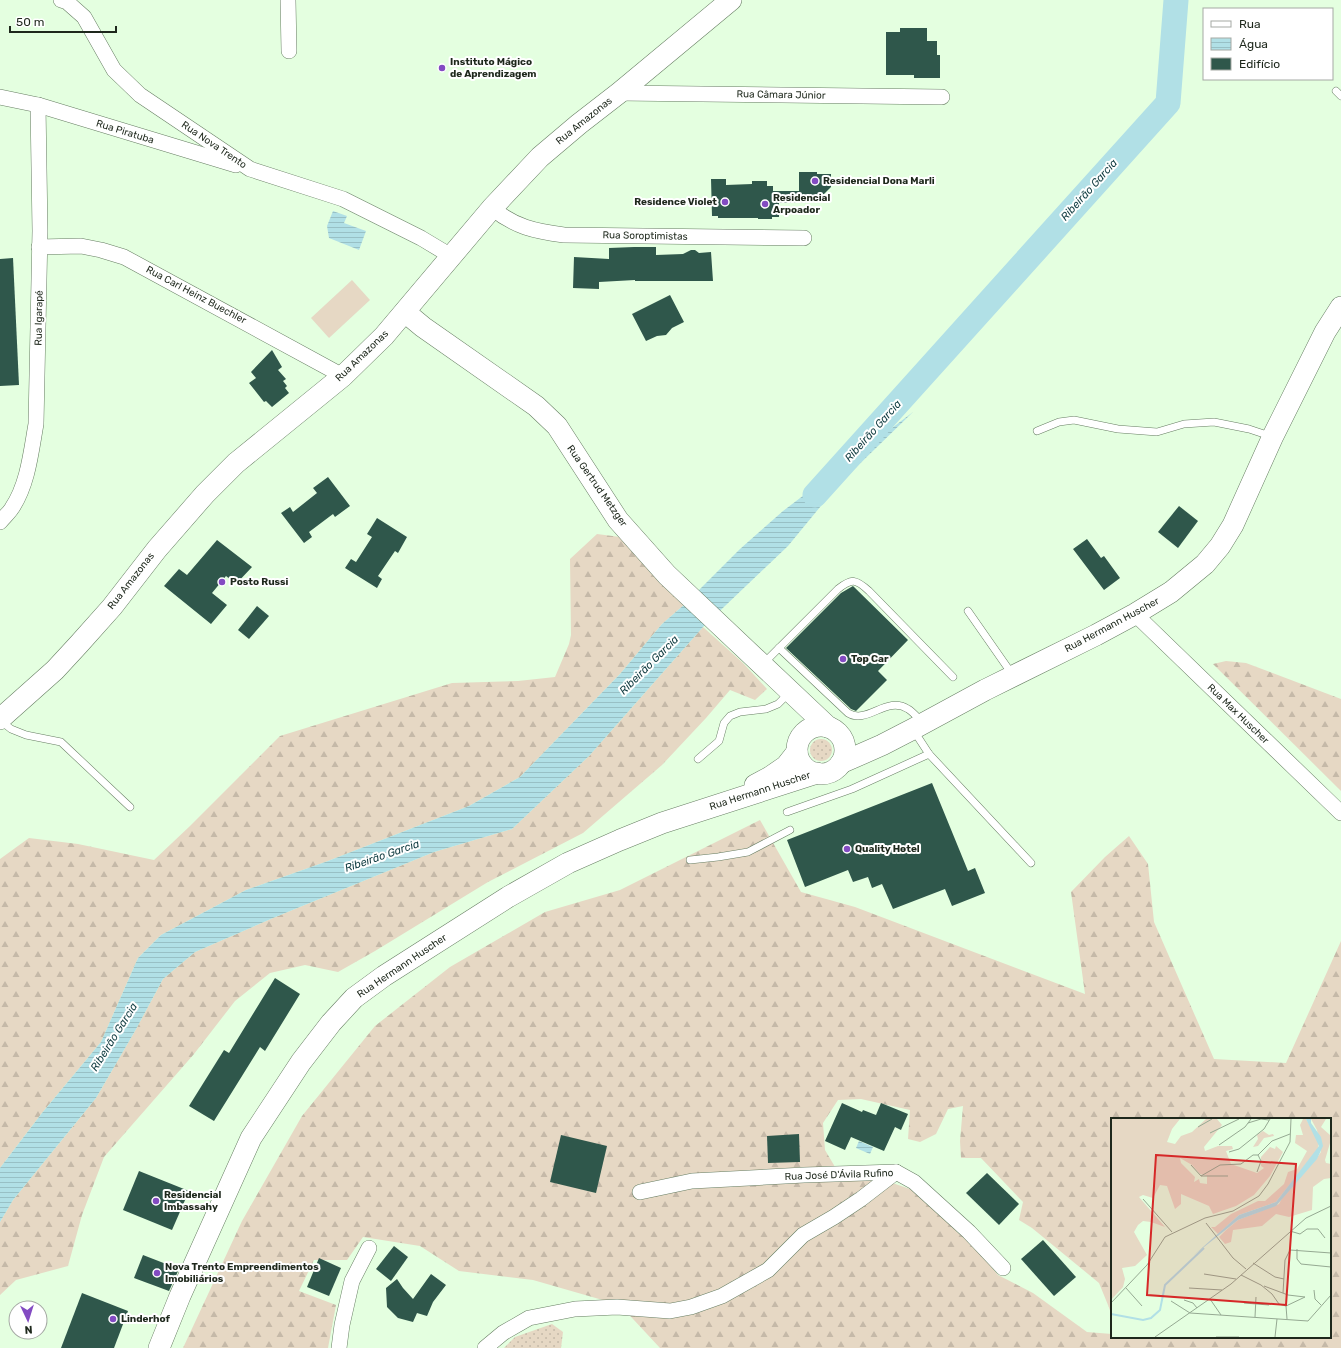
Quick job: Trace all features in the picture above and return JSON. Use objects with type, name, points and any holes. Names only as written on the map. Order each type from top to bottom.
[{"type":"main road","name":"Rua Amazonas","points":[[3,713],[55,670],[112,607],[157,549],[205,494],[236,463],[343,376],[384,336],[492,208],[540,157],[731,0]]},
{"type":"main road","name":"Rua Hermann Huscher","points":[[841,763],[913,729],[985,690],[1135,614],[1171,592],[1205,564],[1220,546],[1233,525],[1272,436],[1325,332],[1341,307]]},
{"type":"main road","name":"Rua Gertrud Metzger","points":[[405,312],[423,327],[536,406],[557,426],[618,520],[667,575],[792,693],[833,729]]},
{"type":"main road","points":[[792,693],[801,725],[799,744],[799,759],[804,766],[810,771],[817,773],[826,773],[835,770],[841,763],[846,750],[842,737],[833,729],[818,726],[808,729],[799,744]]},
{"type":"main road","name":"Rua Hermann Huscher","points":[[833,729],[855,737],[880,738],[913,729]]},
{"type":"main road","name":"Rua Hermann Huscher","points":[[703,809],[740,793],[770,777],[786,766],[799,744]]},
{"type":"main road","name":"Rua Hermann Huscher","points":[[159,1348],[180,1296],[251,1138],[301,1062],[354,998],[384,976],[508,897],[568,864],[620,840],[662,823],[817,773]]},
{"type":"street","name":"Rua Nova Trento","points":[[60,0],[68,2],[84,17],[114,70],[140,95],[250,169],[343,199],[421,238],[451,256]]},
{"type":"street","points":[[288,0],[288,51]]},
{"type":"street","name":"Rua Câmara Júnior","points":[[619,93],[942,97]]},
{"type":"street","name":"Rua Piratuba","points":[[0,97],[38,105],[250,169]]},
{"type":"street","name":"Rua Igarapé","points":[[0,522],[12,508],[23,486],[31,454],[36,424],[38,394],[39,247],[38,105]]},
{"type":"street","name":"Rua Soroptimistas","points":[[492,208],[517,224],[538,231],[564,234],[804,238]]},
{"type":"street","name":"Rua Carl Heinz Buechler","points":[[39,247],[81,246],[101,250],[124,258],[343,376]]},
{"type":"street","name":"Rua Max Huscher","points":[[1135,614],[1341,813]]},
{"type":"street","points":[[486,1348],[503,1333],[529,1318],[575,1310],[610,1308],[670,1311],[690,1307],[722,1296],[768,1270],[803,1235],[861,1199],[896,1172]]},
{"type":"street","name":"Rua José D'Ávila Rufino","points":[[640,1192],[692,1181],[896,1172],[914,1182],[969,1232],[1003,1268]]},
{"type":"street","points":[[339,1348],[345,1310],[352,1281],[370,1248]]},
{"type":"lane","points":[[1037,431],[1059,422],[1074,420],[1118,429],[1157,432],[1184,424],[1214,422],[1249,429],[1272,436]]},
{"type":"lane","points":[[762,665],[838,589],[848,581],[853,580],[860,582],[953,678]]},
{"type":"lane","points":[[968,611],[1013,676]]},
{"type":"lane","points":[[779,648],[852,716],[864,715],[894,704],[909,709],[913,729],[929,754],[1031,863]]},
{"type":"lane","points":[[698,759],[719,741],[724,723],[730,716],[740,712],[766,709],[778,704],[792,693]]},
{"type":"lane","points":[[3,713],[12,729],[26,735],[61,742],[130,807]]},
{"type":"lane","points":[[787,812],[852,789],[929,754]]},
{"type":"lane","points":[[690,860],[748,852],[790,830]]},
{"type":"green space","points":[[352,280],[370,300],[329,338],[311,318]]},
{"type":"green space","points":[[597,534],[620,537],[685,604],[662,624],[620,674],[520,777],[469,806],[328,861],[246,890],[161,935],[138,958],[101,1042],[42,1113],[0,1168],[0,859],[29,838],[78,844],[154,860],[280,736],[452,683],[518,681],[555,677],[569,644],[571,635],[570,559]]},
{"type":"green space","points":[[703,627],[743,663],[767,689],[755,700],[730,690],[662,765],[583,833],[488,882],[338,972],[305,965],[270,973],[235,1001],[194,1054],[104,1157],[82,1215],[68,1266],[16,1280],[0,1295],[0,1222],[13,1200],[96,1098],[163,979],[195,952],[273,918],[434,852],[512,829],[589,756]]},
{"type":"green space","points":[[1226,661],[1246,663],[1341,699],[1341,791],[1213,664]]},
{"type":"green space","points":[[817,739],[825,739],[832,746],[832,754],[825,761],[817,761],[810,754],[810,746]]},
{"type":"green space","points":[[760,820],[801,892],[855,907],[1085,994],[1071,892],[1105,857],[1129,836],[1148,864],[1154,922],[1214,1059],[1286,1063],[1341,941],[1341,1348],[660,1348],[620,1305],[533,1280],[459,1271],[420,1246],[363,1237],[347,1260],[314,1260],[299,1291],[336,1305],[328,1348],[183,1348],[242,1221],[302,1116],[375,1026],[450,967],[545,912],[620,890]]},
{"type":"green space","points":[[552,1324],[563,1332],[561,1348],[504,1348],[515,1337]]},
{"type":"water","points":[[333,211],[347,216],[344,223],[366,231],[359,250],[329,238],[327,226]]},
{"type":"water","points":[[913,412],[839,484],[788,546],[703,627],[589,756],[512,829],[434,852],[273,918],[195,952],[163,979],[96,1098],[13,1200],[0,1222],[0,1168],[42,1113],[101,1042],[138,958],[161,935],[246,890],[328,861],[469,806],[520,777],[620,674],[662,624],[685,604],[740,549],[783,511]]},
{"type":"water","points":[[859,1141],[873,1147],[870,1154],[856,1148]]},
{"type":"building","points":[[900,28],[927,28],[927,41],[937,41],[937,55],[940,55],[940,78],[914,78],[914,75],[886,75],[886,32],[900,32]]},
{"type":"building","points":[[799,172],[831,174],[831,187],[823,195],[815,195],[815,198],[808,198],[808,202],[779,203],[779,217],[772,217],[772,219],[718,218],[718,216],[712,216],[711,179],[726,179],[726,185],[752,184],[752,181],[767,181],[767,186],[773,186],[773,191],[799,191]]},
{"type":"building","points":[[656,247],[656,255],[683,254],[691,250],[695,250],[699,253],[711,252],[713,281],[635,280],[599,282],[599,289],[573,288],[574,257],[609,259],[609,248]]},
{"type":"building","points":[[13,258],[19,385],[0,386],[0,259]]},
{"type":"building","points":[[670,295],[684,322],[672,328],[666,335],[657,336],[646,341],[632,314]]},
{"type":"building","points":[[272,350],[282,367],[278,370],[286,379],[283,381],[287,386],[285,388],[289,393],[272,407],[266,401],[264,402],[249,383],[256,378],[251,372]]},
{"type":"building","points":[[328,477],[350,506],[335,517],[333,514],[309,532],[312,537],[304,543],[281,513],[290,507],[293,512],[317,493],[313,488]]},
{"type":"building","points":[[1179,506],[1198,521],[1178,548],[1158,532]]},
{"type":"building","points":[[377,518],[407,537],[398,553],[395,551],[378,576],[382,579],[377,588],[345,568],[351,559],[356,562],[372,537],[367,534]]},
{"type":"building","points":[[1087,539],[1101,558],[1104,556],[1120,578],[1104,590],[1073,549]]},
{"type":"building","points":[[217,540],[252,567],[236,584],[226,576],[212,593],[227,605],[211,624],[164,586],[179,569],[187,575]]},
{"type":"building","name":"Top Car","points":[[853,586],[908,640],[878,671],[887,680],[856,711],[851,709],[786,648],[841,593]]},
{"type":"building","points":[[257,606],[269,616],[249,639],[238,630]]},
{"type":"building","name":"Quality Hotel","points":[[932,783],[968,871],[975,868],[985,893],[952,906],[945,889],[893,909],[882,884],[872,888],[868,877],[853,882],[848,870],[805,887],[787,840]]},
{"type":"building","points":[[275,978],[300,994],[265,1051],[260,1047],[214,1121],[189,1106],[224,1050],[229,1053]]},
{"type":"building","points":[[842,1103],[862,1112],[863,1110],[876,1115],[881,1103],[908,1114],[901,1130],[895,1127],[884,1151],[851,1137],[845,1150],[825,1141]]},
{"type":"building","points":[[799,1134],[800,1162],[768,1163],[767,1136]]},
{"type":"building","points":[[561,1135],[607,1146],[596,1193],[550,1182]]},
{"type":"building","name":"Residencial Imbassahy","points":[[139,1171],[189,1191],[172,1230],[123,1210]]},
{"type":"building","points":[[987,1173],[1019,1204],[999,1225],[966,1193]]},
{"type":"building","points":[[1043,1240],[1076,1277],[1054,1296],[1021,1259]]},
{"type":"building","points":[[394,1246],[408,1257],[391,1281],[376,1269]]},
{"type":"building","name":"Nova Trento Empreendimentos Imobiliários","points":[[143,1255],[179,1269],[169,1291],[134,1278]]},
{"type":"building","points":[[319,1258],[341,1268],[329,1296],[307,1287]]},
{"type":"building","points":[[431,1274],[446,1285],[433,1302],[427,1316],[417,1313],[413,1322],[398,1318],[387,1307],[386,1288],[397,1279],[413,1299]]},
{"type":"building","name":"Linderhof","points":[[82,1293],[128,1311],[114,1348],[61,1348]]},
{"type":"waterway","name":"Ribeirão Garcia","points":[[815,495],[1168,103],[1176,0]]},
{"type":"place","name":"Instituto Mágico de Aprendizagem","points":[[442,68]]},
{"type":"place","name":"Residencial Dona Marli","points":[[815,181]]},
{"type":"place","name":"Residence Violet","points":[[725,202]]},
{"type":"place","name":"Residencial Arpoador","points":[[765,204]]},
{"type":"place","name":"Posto Russi","points":[[222,582]]},
{"type":"place","name":"Top Car","points":[[843,659]]},
{"type":"place","name":"Quality Hotel","points":[[847,849]]},
{"type":"place","name":"Residencial Imbassahy","points":[[156,1201]]},
{"type":"place","name":"Nova Trento Empreendimentos Imobiliários","points":[[157,1273]]},
{"type":"place","name":"Linderhof","points":[[113,1319]]}]
